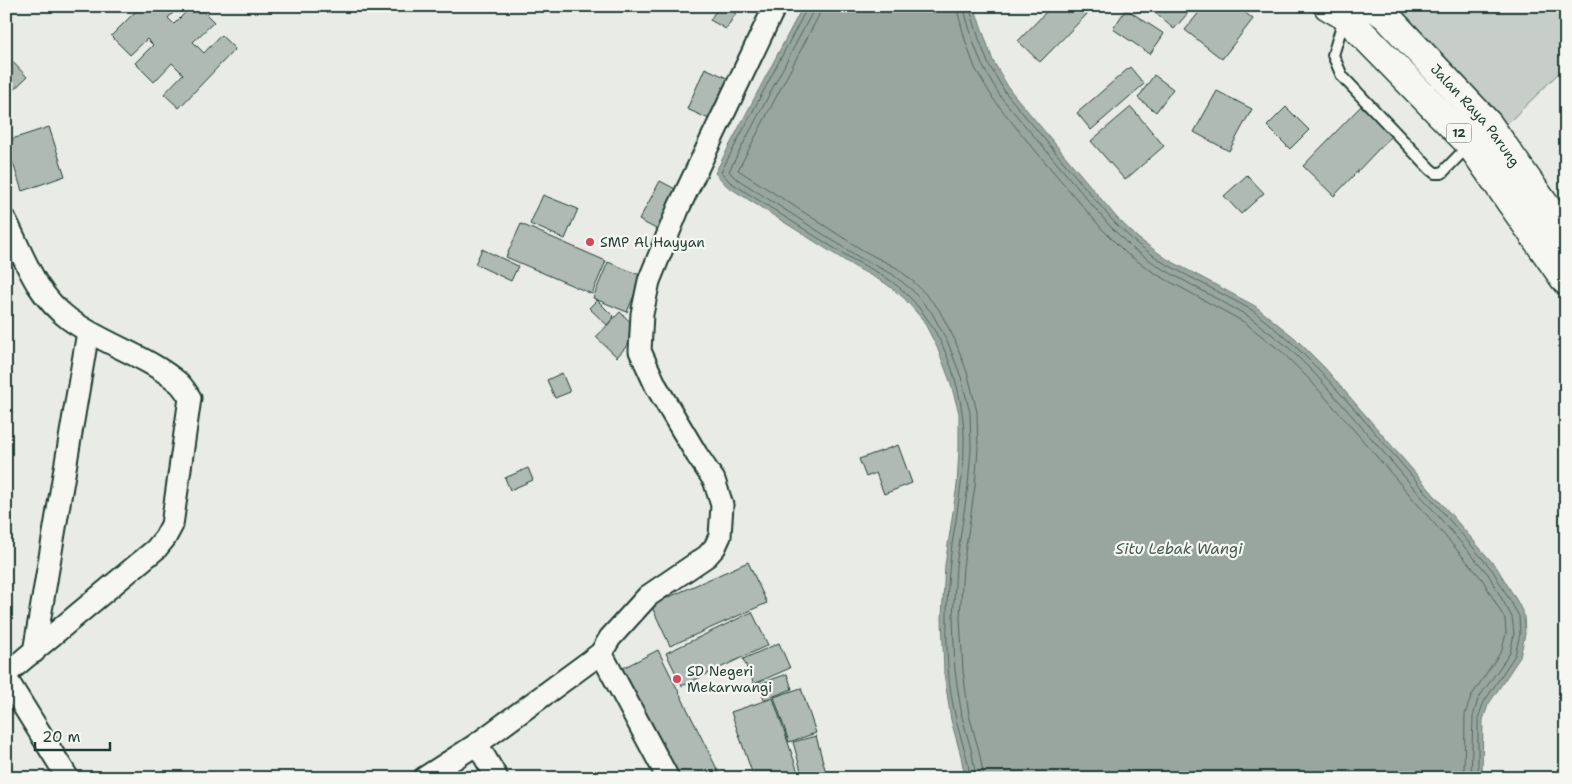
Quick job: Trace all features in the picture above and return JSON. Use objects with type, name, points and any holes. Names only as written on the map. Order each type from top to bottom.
[{"type":"highway","name":"Jalan Raya Parung","points":[[1384,9],[1479,134],[1566,281]]},
{"type":"highway","name":"Jalan Raya Parung","points":[[1341,10],[1479,134],[1562,222]]},
{"type":"street","points":[[428,777],[478,744],[601,653],[610,638],[648,596],[707,556],[715,547],[720,536],[722,505],[714,480],[656,386],[640,351],[642,314],[649,281],[679,207],[775,6]]},
{"type":"street","points":[[6,220],[30,275],[50,302],[88,332],[146,360],[180,384],[190,398],[172,525],[165,538],[156,549],[6,676],[68,778]]},
{"type":"street","points":[[34,652],[88,332]]},
{"type":"street","points":[[601,653],[668,778]]},
{"type":"street","points":[[478,744],[497,778]]},
{"type":"lane","points":[[1341,10],[1333,55],[1342,76],[1430,169],[1435,173],[1442,173],[1479,134]]},
{"type":"shaded area","points":[[1390,6],[1566,6],[1566,66],[1505,126],[1436,48]]},
{"type":"water","name":"Situ Lebak Wangi","points":[[803,6],[974,6],[993,61],[1010,90],[1117,218],[1139,239],[1167,259],[1255,306],[1295,338],[1324,367],[1497,568],[1524,615],[1525,634],[1520,657],[1488,705],[1483,720],[1482,778],[965,778],[951,720],[944,673],[942,617],[945,565],[957,485],[959,413],[950,381],[937,347],[923,320],[904,298],[885,283],[855,267],[727,186],[715,173]]},
{"type":"building","points":[[141,6],[180,6],[168,18],[174,24],[192,6],[198,6],[214,22],[193,42],[204,53],[221,35],[235,49],[179,108],[164,94],[183,74],[172,63],[154,82],[135,63],[153,45],[147,39],[130,55],[111,36]]},
{"type":"building","points":[[719,6],[724,6],[736,13],[726,29],[710,20]]},
{"type":"building","points":[[1052,6],[1085,6],[1090,11],[1040,62],[1018,41]]},
{"type":"building","points":[[1147,6],[1180,6],[1188,13],[1174,29]]},
{"type":"building","points":[[1204,6],[1237,6],[1253,19],[1222,59],[1185,30]]},
{"type":"building","points":[[1126,9],[1164,34],[1150,54],[1113,29]]},
{"type":"building","points":[[6,55],[27,77],[6,97]]},
{"type":"building","points":[[1130,67],[1144,84],[1091,130],[1077,113]]},
{"type":"building","points":[[705,68],[729,79],[711,120],[687,109]]},
{"type":"building","points":[[1154,75],[1173,89],[1156,112],[1138,98]]},
{"type":"building","points":[[1217,91],[1252,109],[1229,151],[1194,132]]},
{"type":"building","points":[[1361,106],[1392,135],[1334,196],[1303,166]]},
{"type":"building","points":[[1131,107],[1164,146],[1125,180],[1091,141]]},
{"type":"building","points":[[1286,107],[1309,130],[1290,149],[1267,126]]},
{"type":"building","points":[[49,127],[65,176],[22,191],[6,141]]},
{"type":"building","points":[[1247,175],[1264,193],[1241,214],[1224,196]]},
{"type":"building","points":[[660,181],[679,191],[658,230],[639,220]]},
{"type":"building","points":[[543,195],[578,209],[565,239],[530,224]]},
{"type":"building","points":[[521,224],[606,261],[592,294],[506,257]]},
{"type":"building","points":[[482,249],[518,266],[511,281],[475,264]]},
{"type":"building","points":[[608,262],[642,276],[627,312],[593,298]]},
{"type":"building","points":[[597,300],[614,317],[607,325],[589,308]]},
{"type":"building","points":[[620,312],[640,331],[617,357],[596,337]]},
{"type":"building","points":[[562,373],[570,392],[555,398],[547,380]]},
{"type":"building","points":[[898,445],[912,483],[884,494],[876,473],[866,477],[859,459]]},
{"type":"building","points":[[528,468],[533,480],[510,490],[505,478]]},
{"type":"building","points":[[748,562],[767,603],[670,646],[651,605]]},
{"type":"building","points":[[752,612],[768,645],[682,686],[666,653]]},
{"type":"building","points":[[779,643],[790,668],[754,684],[743,659]]},
{"type":"building","points":[[658,650],[720,775],[715,778],[675,778],[621,669]]},
{"type":"building","points":[[787,674],[792,689],[764,700],[759,684]]},
{"type":"building","points":[[801,688],[816,733],[789,742],[774,697]]},
{"type":"building","points":[[773,698],[800,778],[754,778],[731,712]]},
{"type":"building","points":[[816,736],[826,773],[803,778],[793,742]]},
{"type":"place","name":"SMP Al Hayyan","points":[[590,242]]},
{"type":"place","name":"SD Negeri Mekarwangi","points":[[677,679]]}]
